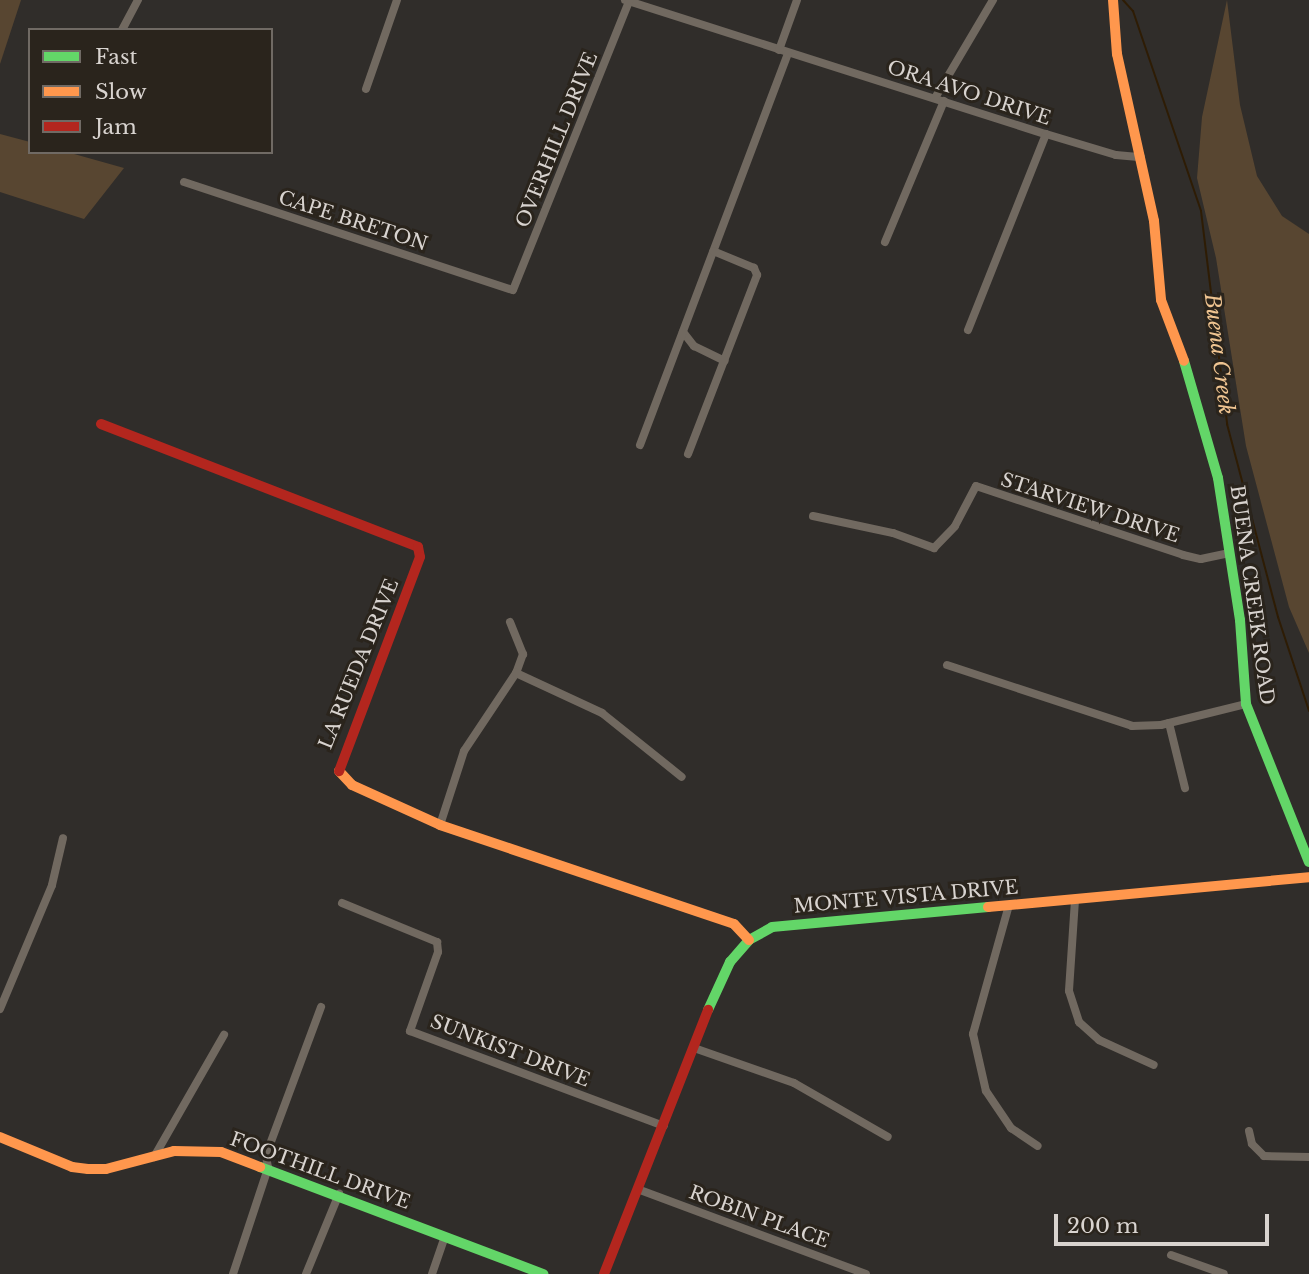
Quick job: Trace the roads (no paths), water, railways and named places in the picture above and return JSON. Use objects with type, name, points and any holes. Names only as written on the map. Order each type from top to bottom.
[{"type":"main road","name":"BUENA CREEK ROAD","points":[[1113,0],[1117,54],[1154,221],[1161,300],[1206,428],[1229,553],[1246,704],[1309,862]]},
{"type":"main road","name":"LA RUEDA DRIVE","points":[[101,424],[418,547],[420,557],[337,768],[352,785],[440,825],[734,924],[749,940]]},
{"type":"main road","name":"MONTE VISTA DRIVE","points":[[604,1274],[730,962],[749,940],[772,927],[1309,877]]},
{"type":"main road","name":"FOOTHILL DRIVE","points":[[0,1137],[72,1167],[106,1169],[199,1148],[268,1168],[339,1194],[542,1274]]},
{"type":"street","points":[[123,28],[138,0]]},
{"type":"street","points":[[366,89],[397,0]]},
{"type":"street","points":[[640,445],[784,51],[797,0]]},
{"type":"street","points":[[885,242],[940,99],[993,0]]},
{"type":"street","name":"ORA AVO DRIVE","points":[[627,1],[1046,134],[1116,155],[1141,157]]},
{"type":"street","name":"OVERHILL DRIVE","points":[[513,290],[627,1]]},
{"type":"street","points":[[968,330],[1046,134]]},
{"type":"street","name":"CAPE BRETON","points":[[184,182],[513,290]]},
{"type":"street","points":[[688,454],[757,275],[754,268],[713,251]]},
{"type":"street","points":[[683,332],[694,346],[725,360]]},
{"type":"street","name":"STARVIEW DRIVE","points":[[813,516],[893,533],[934,548],[955,526],[976,486],[1184,555],[1201,559],[1229,553]]},
{"type":"street","points":[[440,825],[464,751],[516,673],[523,654],[510,622]]},
{"type":"street","points":[[947,665],[1119,723],[1144,727],[1246,704]]},
{"type":"street","points":[[516,673],[602,713],[682,777]]},
{"type":"street","points":[[1168,723],[1185,788]]},
{"type":"street","points":[[0,1009],[52,885],[63,838]]},
{"type":"street","points":[[1075,900],[1069,990],[1079,1022],[1099,1040],[1154,1065]]},
{"type":"street","name":"SUNKIST DRIVE","points":[[342,903],[437,942],[438,953],[410,1031],[664,1126]]},
{"type":"street","points":[[1009,905],[973,1034],[986,1091],[1011,1128],[1038,1146]]},
{"type":"street","points":[[233,1274],[268,1168],[266,1155],[321,1007]]},
{"type":"street","points":[[155,1157],[224,1035]]},
{"type":"street","points":[[694,1048],[794,1083],[888,1137]]},
{"type":"street","points":[[1249,1131],[1252,1144],[1264,1156],[1309,1157]]},
{"type":"street","name":"ROBIN PLACE","points":[[640,1189],[866,1274]]},
{"type":"street","points":[[306,1274],[339,1194]]},
{"type":"street","points":[[432,1274],[445,1237]]},
{"type":"street","points":[[1171,1255],[1224,1274]]},
{"type":"waterway","name":"Buena Creek","points":[[1123,0],[1133,11],[1201,211],[1227,424],[1278,617],[1309,711]]}]
